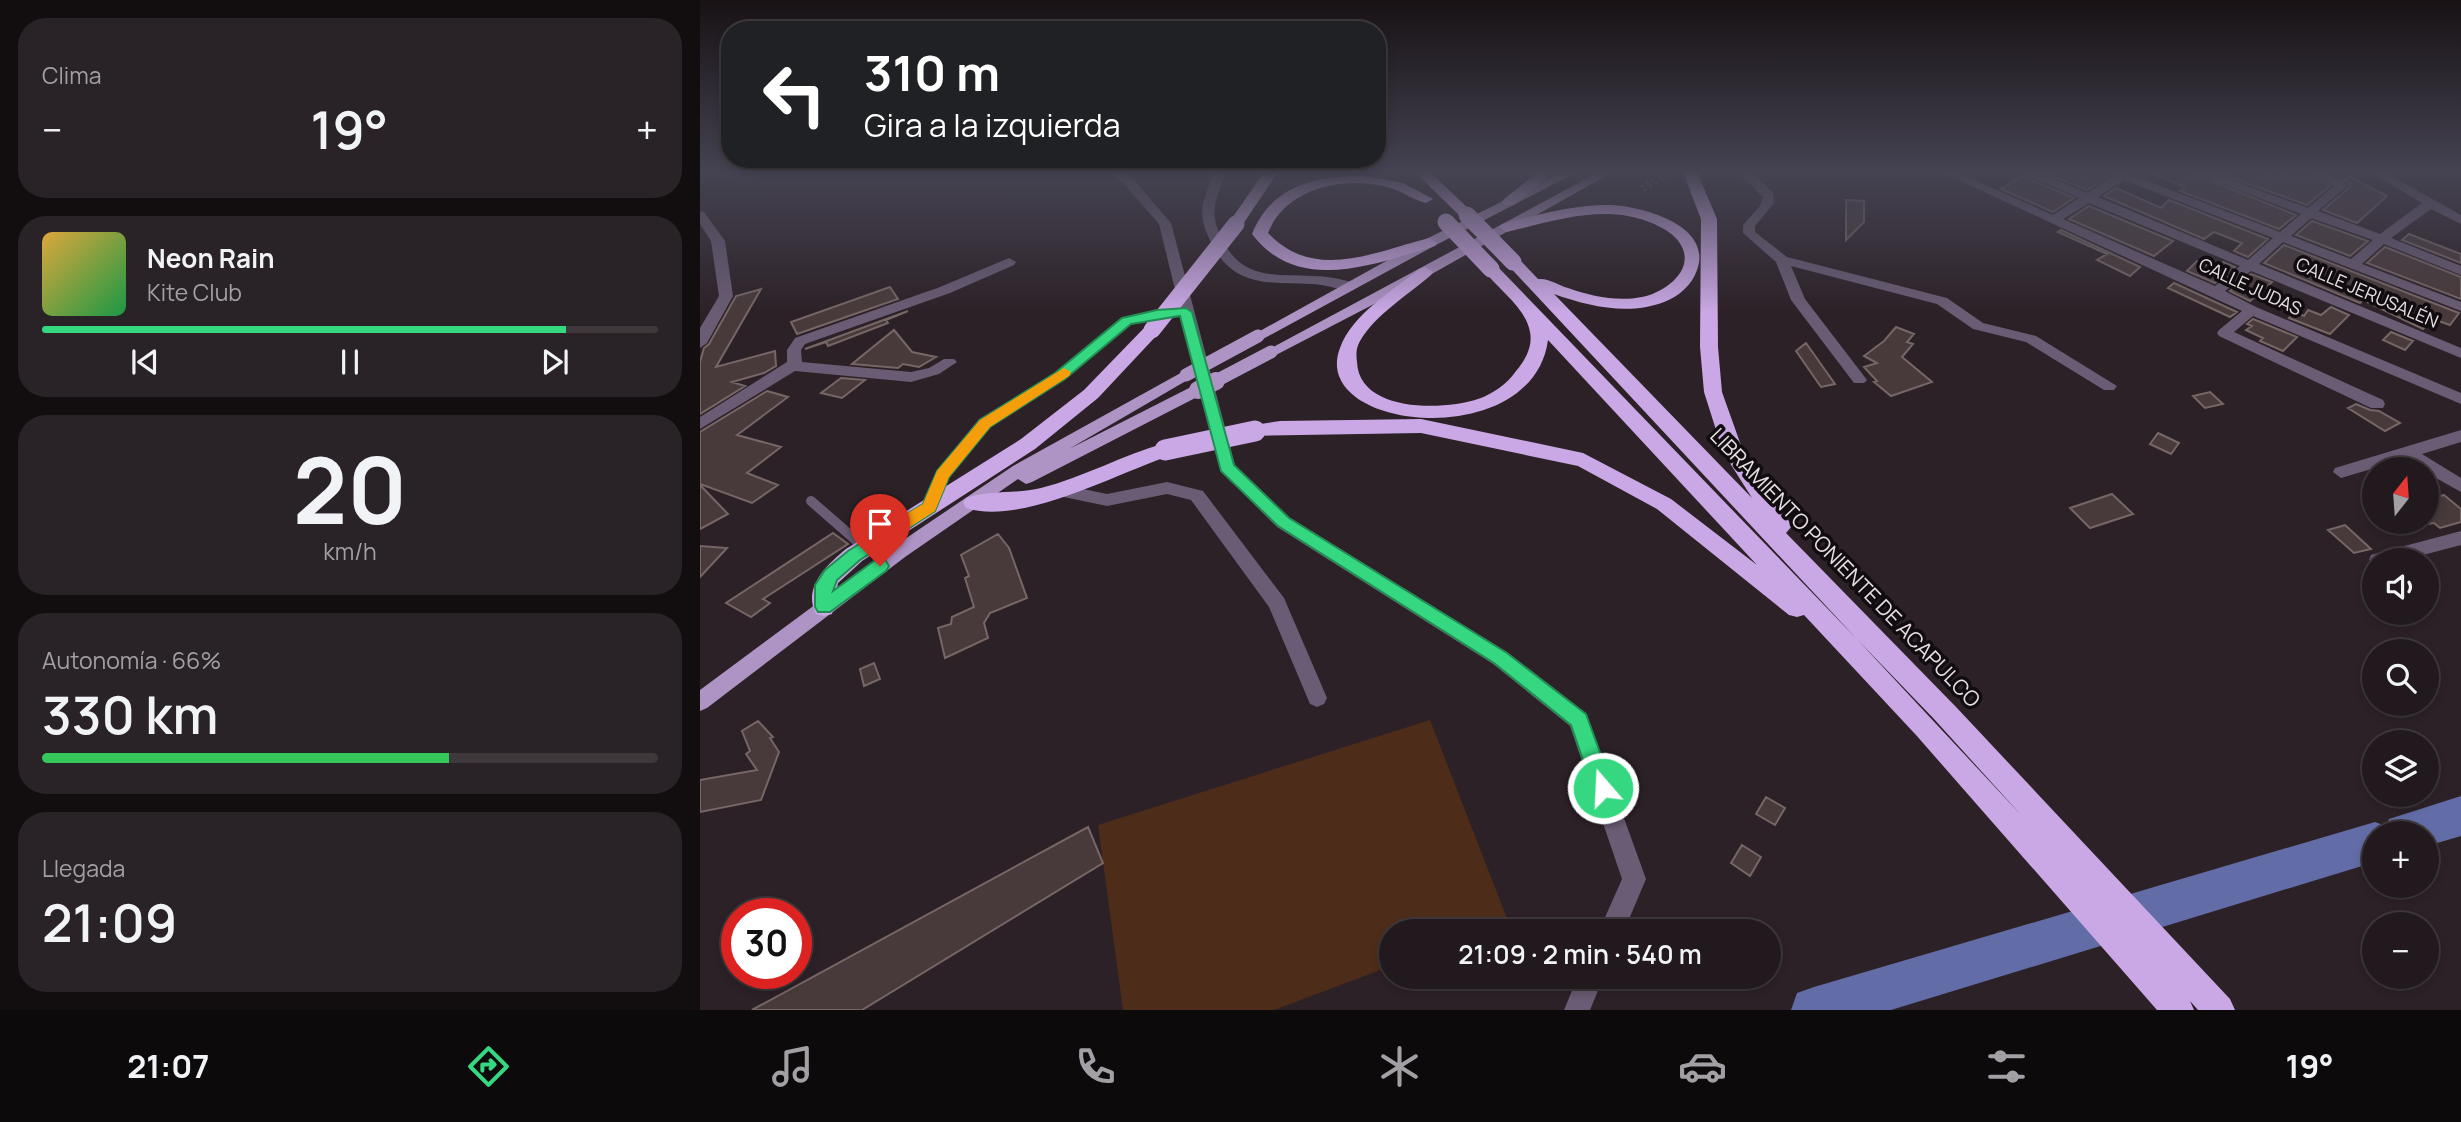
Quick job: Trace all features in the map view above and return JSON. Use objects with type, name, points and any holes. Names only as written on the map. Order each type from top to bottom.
[{"type":"highway","points":[[824,607],[824,585],[831,575],[865,548],[1028,444],[1091,394],[1152,330],[1239,219]]},
{"type":"highway","points":[[1267,219],[1260,234],[1270,250],[1314,265],[1355,263],[1430,243]]},
{"type":"highway","name":"LIBRAMIENTO PONIENTE DE ACAPULCO","points":[[1444,219],[1859,657],[1937,721],[2219,1010]]},
{"type":"highway","name":"LIBRAMIENTO PONIENTE DE ACAPULCO","points":[[1471,219],[1833,595],[2178,1010]]},
{"type":"highway","points":[[1507,227],[1545,219]]},
{"type":"highway","points":[[1520,268],[1571,297],[1598,303],[1624,304],[1648,300],[1671,290],[1685,279],[1692,260],[1688,244],[1676,230],[1654,219]]},
{"type":"highway","points":[[1709,219],[1710,369],[1722,425],[1734,452],[1766,505],[1833,595]]},
{"type":"highway","points":[[1425,272],[1358,331],[1347,350],[1347,370],[1358,389],[1380,404],[1409,413],[1444,414],[1478,407],[1506,394],[1526,376],[1535,356],[1539,333],[1527,305]]},
{"type":"highway","points":[[981,497],[1026,499],[1059,490],[1135,459],[1165,450],[1255,431],[1280,428],[1421,426],[1583,460],[1664,504],[1859,657]]},
{"type":"main road","points":[[700,702],[824,607],[1036,460],[1186,375],[1476,219]]},
{"type":"main road","points":[[981,497],[1074,455],[1521,219]]},
{"type":"street","points":[[700,343],[703,328],[723,305],[726,296],[718,241],[703,219]]},
{"type":"street","points":[[1162,219],[1165,223],[1227,467],[1283,522],[1500,658],[1579,720],[1634,879],[1616,919]]},
{"type":"street","points":[[1207,219],[1225,261],[1249,276],[1286,281],[1317,278],[1350,286]]},
{"type":"street","points":[[1755,219],[1749,225],[1749,233],[1782,260],[1942,301],[1978,326],[2031,339],[2109,386]]},
{"type":"street","name":"CALLE JUDAS","points":[[2056,219],[2251,310],[2461,399]]},
{"type":"street","name":"CALLE JERUSALÉN","points":[[2140,219],[2461,353]]},
{"type":"street","points":[[2236,219],[2461,307]]},
{"type":"street","points":[[2216,292],[2251,266],[2301,219]]},
{"type":"street","points":[[2325,219],[2461,271]]},
{"type":"street","points":[[2352,265],[2409,219]]},
{"type":"street","points":[[1782,260],[1798,300],[1859,380]]},
{"type":"street","points":[[795,366],[794,350],[800,341],[945,290],[1009,262]]},
{"type":"street","points":[[2251,310],[2224,332],[2377,404]]},
{"type":"street","points":[[929,507],[943,474],[985,423],[1060,376],[1126,321],[1157,314],[1186,312]]},
{"type":"street","points":[[700,424],[795,366],[911,377],[934,371],[949,362]]},
{"type":"street","points":[[2341,472],[2461,436]]},
{"type":"street","points":[[2407,452],[2461,486]]},
{"type":"street","points":[[1059,490],[1107,500],[1167,488],[1197,495],[1277,603],[1317,698]]},
{"type":"street","points":[[2424,548],[2461,538]]},
{"type":"street","points":[[1577,1010],[1586,989]]},
{"type":"lane","points":[[810,501],[865,548]]},
{"type":"shaded area","points":[[1430,720],[1507,919],[1379,919],[1379,971],[1274,1010],[1123,1010],[1098,825]]},
{"type":"building","points":[[1846,219],[1864,219],[1864,222],[1846,240]]},
{"type":"building","points":[[2069,219],[2121,219],[2173,241],[2154,256]]},
{"type":"building","points":[[2158,219],[2218,219],[2268,239],[2248,257],[2234,251],[2242,243],[2214,232],[2204,239]]},
{"type":"building","points":[[2253,219],[2291,219],[2279,229]]},
{"type":"building","points":[[2312,221],[2368,241],[2350,256],[2296,235]]},
{"type":"building","points":[[2061,230],[2140,267],[2130,276],[2097,260],[2107,254],[2058,232]]},
{"type":"building","points":[[2409,234],[2461,254],[2461,263],[2402,240]]},
{"type":"building","points":[[2284,245],[2459,313],[2450,325],[2433,319],[2423,329],[2363,300],[2360,303],[2264,263]]},
{"type":"building","points":[[2385,247],[2461,277],[2461,299],[2367,263]]},
{"type":"building","points":[[2197,261],[2216,268],[2223,262],[2235,267],[2215,283],[2187,271]]},
{"type":"building","points":[[2251,274],[2272,282],[2250,301],[2230,291]]},
{"type":"building","points":[[2174,283],[2237,312],[2230,317],[2168,288]]},
{"type":"building","points":[[890,287],[898,299],[797,334],[791,322]]},
{"type":"building","points":[[761,289],[716,367],[775,351],[776,366],[764,373],[732,382],[745,386],[700,414],[700,362],[704,348],[709,344],[736,296]]},
{"type":"building","points":[[2331,307],[2349,315],[2330,334],[2289,318],[2295,312],[2304,316],[2308,310],[2321,315]]},
{"type":"building","points":[[908,311],[886,320],[888,323],[828,346],[826,342],[805,349]]},
{"type":"building","points":[[2253,319],[2297,337],[2283,351],[2260,341],[2263,338],[2246,330],[2252,326],[2247,324]]},
{"type":"building","points":[[1896,327],[1914,334],[1907,342],[1913,344],[1902,357],[1932,382],[1891,396],[1874,382],[1877,381],[1864,367],[1877,363],[1864,356],[1884,341]]},
{"type":"building","points":[[894,330],[912,352],[936,357],[919,367],[903,364],[898,368],[852,364]]},
{"type":"building","points":[[2391,332],[2413,341],[2405,350],[2383,340]]},
{"type":"building","points":[[1806,343],[1835,384],[1821,387],[1796,351]]},
{"type":"building","points":[[841,378],[865,380],[842,398],[821,393]]},
{"type":"building","points":[[767,391],[788,397],[737,435],[781,447],[747,473],[778,485],[752,503],[700,484],[700,432]]},
{"type":"building","points":[[2210,392],[2223,404],[2205,408],[2193,396]]},
{"type":"building","points":[[2356,404],[2379,411],[2400,423],[2385,431],[2348,408]]},
{"type":"building","points":[[2158,433],[2179,443],[2171,454],[2150,444]]},
{"type":"building","points":[[700,485],[728,514],[700,529]]},
{"type":"building","points":[[2112,494],[2133,514],[2090,528],[2070,508]]},
{"type":"building","points":[[2444,495],[2461,509],[2461,522],[2440,528],[2440,496]]},
{"type":"building","points":[[2345,525],[2370,548],[2362,548],[2362,551],[2354,553],[2328,530]]},
{"type":"building","points":[[833,533],[848,544],[763,599],[770,603],[751,617],[726,603]]},
{"type":"building","points":[[998,534],[1009,548],[1027,598],[990,613],[984,623],[988,638],[945,658],[938,628],[951,624],[952,617],[974,607],[965,578],[969,576],[961,555]]},
{"type":"building","points":[[700,546],[727,548],[700,577]]},
{"type":"building","points":[[874,663],[880,679],[864,686],[860,669]]},
{"type":"building","points":[[758,721],[773,737],[770,738],[779,752],[761,800],[700,812],[700,780],[757,770],[746,754],[750,751],[742,731]]},
{"type":"building","points":[[1766,797],[1785,808],[1775,825],[1756,814]]},
{"type":"building","points":[[1088,827],[1103,863],[862,1010],[752,1010],[791,989],[812,989],[812,977]]},
{"type":"building","points":[[1742,845],[1761,857],[1750,876],[1731,863]]},
{"type":"waterway","points":[[2439,823],[2461,816]]},
{"type":"waterway","points":[[1814,1010],[2362,846]]},
{"type":"slow traffic","points":[[887,534],[929,507],[943,474],[954,457],[985,423],[1064,372]]},
{"type":"route","points":[[880,566],[824,607],[824,585],[831,575],[854,555],[929,507],[943,474],[954,457],[985,423],[1060,376],[1126,321],[1157,314],[1186,312],[1227,467],[1283,522],[1500,658],[1579,720],[1603,788]]}]
